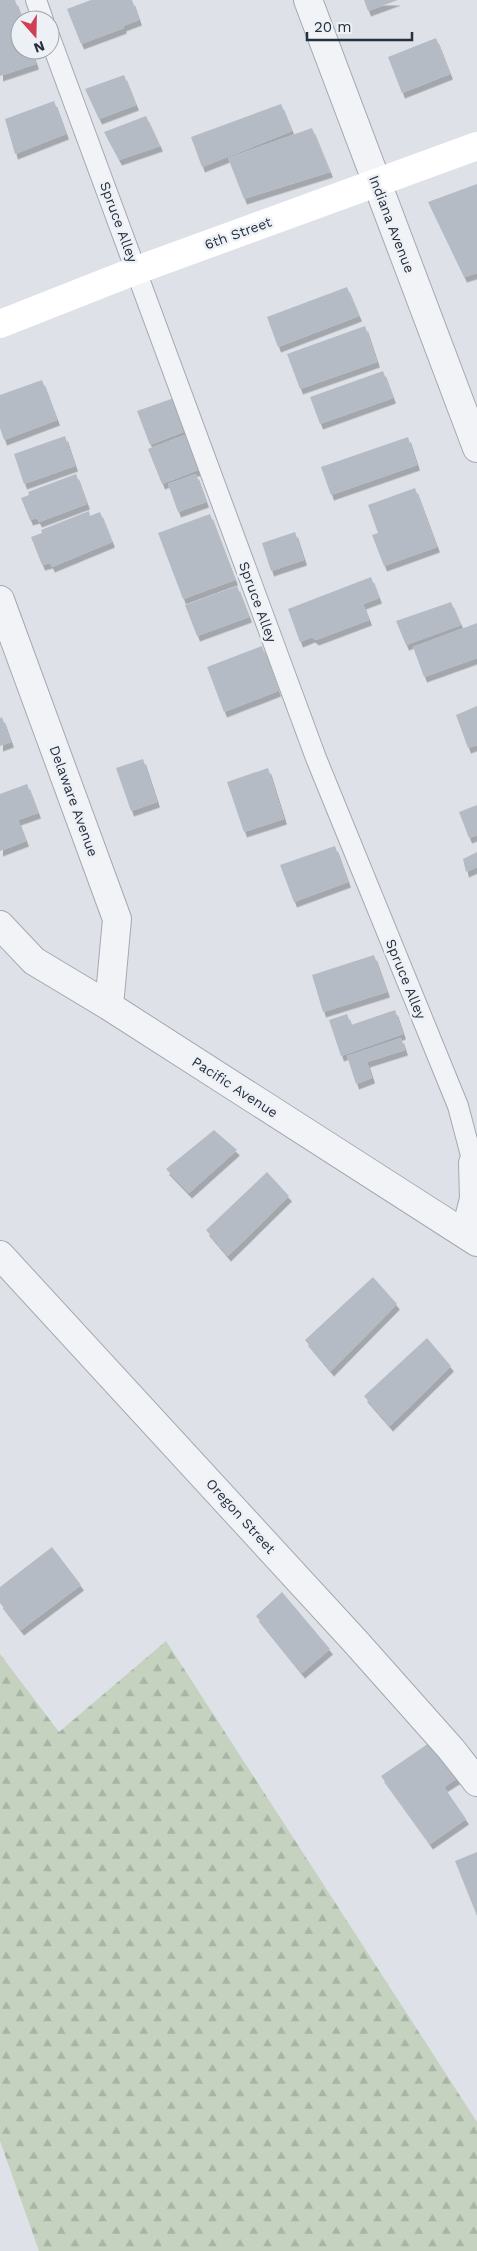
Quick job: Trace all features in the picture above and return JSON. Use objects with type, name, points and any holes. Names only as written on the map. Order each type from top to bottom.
[{"type":"street","name":"Indiana Avenue","points":[[308,0],[477,448]]},
{"type":"street","name":"6th Street","points":[[0,324],[136,270],[477,146]]},
{"type":"street","name":"Delaware Avenue","points":[[0,600],[117,919],[109,1006]]},
{"type":"street","name":"Pacific Avenue","points":[[0,925],[34,961],[109,1006],[471,1238]]},
{"type":"street","points":[[471,1238],[474,1199],[473,1163]]},
{"type":"street","name":"Oregon Street","points":[[0,1255],[354,1640],[451,1749],[477,1782]]},
{"type":"lane","name":"Spruce Alley","points":[[58,60],[316,758],[458,1106],[473,1163]]},
{"type":"green space","points":[[166,1641],[477,2122],[477,2251],[39,2251],[0,2141],[0,1654],[59,1732]]},
{"type":"building","points":[[0,0],[15,0],[18,10],[10,10],[10,27],[0,31]]},
{"type":"building","points":[[91,0],[132,0],[139,20],[123,26],[124,28],[81,44],[67,9]]},
{"type":"building","points":[[364,0],[398,0],[368,11]]},
{"type":"building","points":[[10,28],[10,60],[35,60],[36,64],[0,76],[0,31]]},
{"type":"building","points":[[436,38],[450,74],[402,93],[388,57]]},
{"type":"building","points":[[124,75],[136,105],[99,119],[85,89]]},
{"type":"building","points":[[54,101],[66,134],[15,154],[5,119]]},
{"type":"building","points":[[281,104],[292,131],[202,167],[191,137]]},
{"type":"building","points":[[146,116],[160,146],[119,160],[104,132]]},
{"type":"building","points":[[312,128],[330,172],[244,199],[228,158]]},
{"type":"building","points":[[477,184],[477,273],[464,277],[428,202]]},
{"type":"building","points":[[347,287],[359,316],[278,347],[267,317]]},
{"type":"building","points":[[365,326],[377,362],[300,389],[287,354]]},
{"type":"building","points":[[383,371],[393,398],[320,424],[310,397]]},
{"type":"building","points":[[42,380],[57,420],[4,440],[0,428],[0,395]]},
{"type":"building","points":[[174,398],[186,431],[150,445],[137,411]]},
{"type":"building","points":[[185,435],[198,470],[162,484],[148,449]]},
{"type":"building","points":[[65,436],[75,466],[24,484],[14,454]]},
{"type":"building","points":[[408,437],[417,465],[331,495],[321,467]]},
{"type":"building","points":[[76,474],[87,504],[39,522],[37,518],[30,520],[21,498],[29,495],[28,492]]},
{"type":"building","points":[[196,474],[206,502],[178,512],[168,484]]},
{"type":"building","points":[[415,488],[437,547],[384,566],[372,535],[378,533],[368,505]]},
{"type":"building","points":[[89,511],[90,516],[100,512],[112,542],[52,567],[50,563],[42,565],[31,537],[42,533],[41,530]]},
{"type":"building","points":[[210,514],[235,580],[183,599],[158,533]]},
{"type":"building","points":[[295,532],[304,560],[271,571],[262,543]]},
{"type":"building","points":[[371,577],[379,598],[363,604],[369,620],[316,640],[312,637],[300,642],[288,609]]},
{"type":"building","points":[[237,586],[249,617],[197,636],[185,605]]},
{"type":"building","points":[[451,602],[461,625],[406,645],[396,621]]},
{"type":"building","points":[[477,623],[477,658],[424,677],[413,647]]},
{"type":"building","points":[[262,646],[278,691],[224,712],[207,667]]},
{"type":"building","points":[[477,706],[477,745],[468,748],[456,715]]},
{"type":"building","points":[[2,717],[11,742],[0,746],[0,718]]},
{"type":"building","points":[[143,759],[157,802],[131,811],[116,768]]},
{"type":"building","points":[[268,768],[284,819],[244,832],[227,782]]},
{"type":"building","points":[[27,784],[38,813],[18,820],[26,841],[0,851],[0,794]]},
{"type":"building","points":[[477,805],[477,835],[469,838],[459,812]]},
{"type":"building","points":[[335,846],[348,882],[294,902],[280,865]]},
{"type":"building","points":[[477,852],[477,867],[466,872],[463,859]]},
{"type":"building","points":[[374,955],[387,992],[323,1012],[312,975]]},
{"type":"building","points":[[395,1010],[403,1034],[341,1056],[329,1020],[347,1014],[351,1025]]},
{"type":"building","points":[[401,1038],[405,1050],[367,1062],[372,1078],[356,1084],[347,1056]]},
{"type":"building","points":[[214,1130],[237,1150],[189,1193],[166,1169]]},
{"type":"building","points":[[267,1172],[289,1196],[228,1256],[206,1230]]},
{"type":"building","points":[[373,1277],[397,1304],[331,1371],[305,1340]]},
{"type":"building","points":[[427,1338],[451,1366],[390,1426],[364,1396]]},
{"type":"building","points":[[52,1547],[81,1585],[21,1630],[0,1603],[0,1587]]},
{"type":"building","points":[[282,1592],[330,1649],[302,1673],[256,1616]]},
{"type":"building","points":[[432,1741],[458,1778],[444,1787],[466,1819],[430,1844],[381,1776]]},
{"type":"building","points":[[477,1852],[477,1916],[455,1861]]}]
